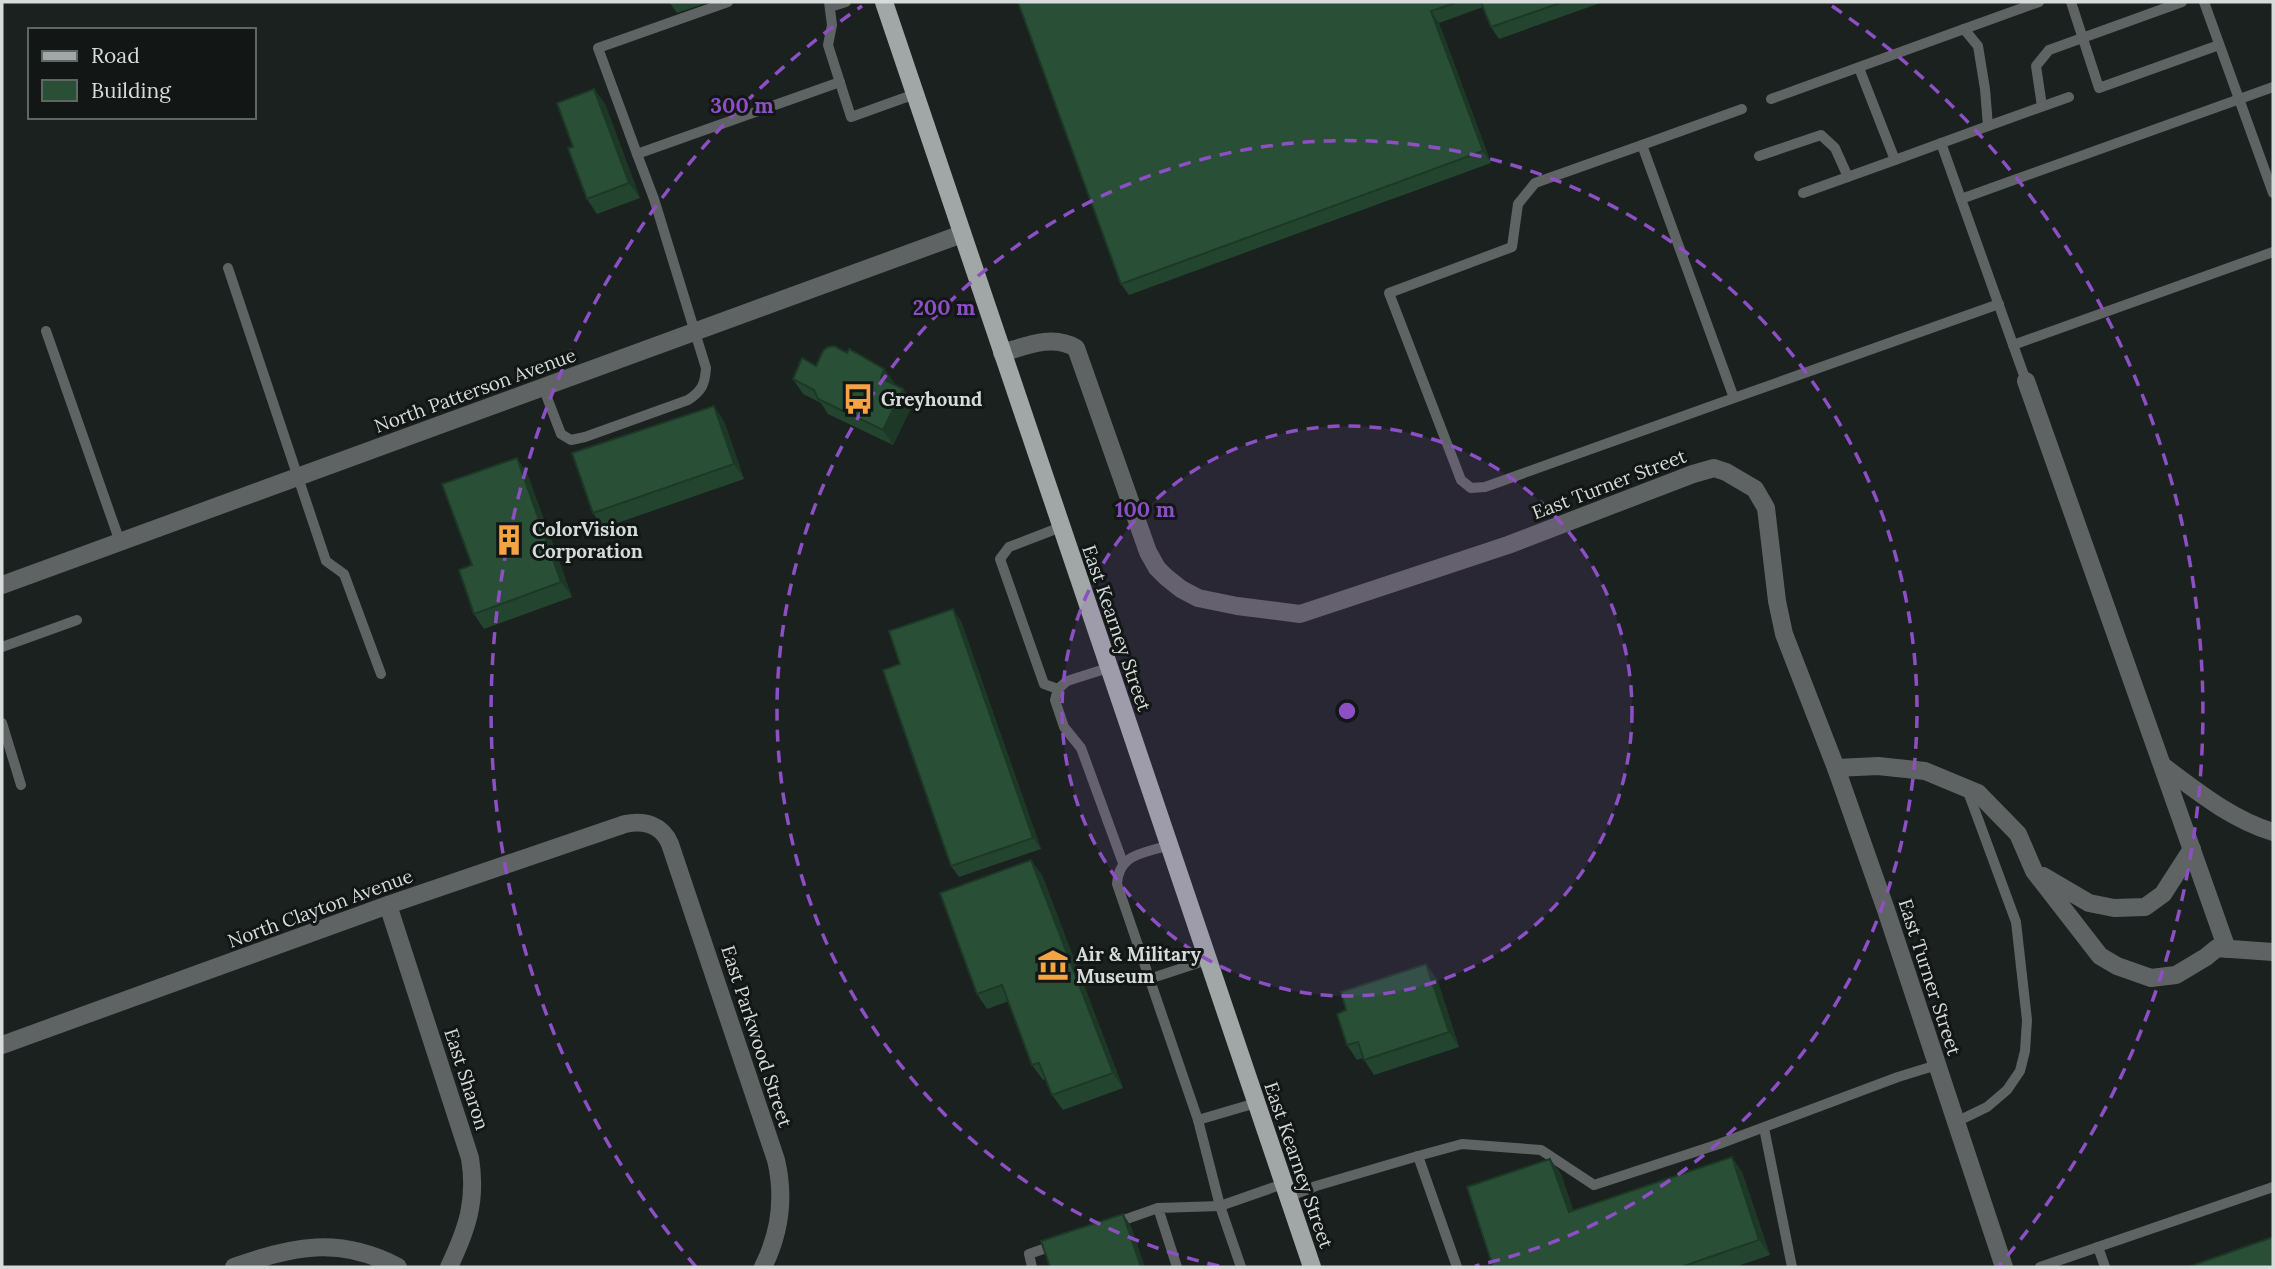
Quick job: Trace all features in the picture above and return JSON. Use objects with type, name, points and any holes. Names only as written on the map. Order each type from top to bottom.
[{"type":"main road","name":"East Kearney Street","points":[[884,2],[1312,1267]]},
{"type":"street","name":"North Patterson Avenue","points":[[2,585],[962,234]]},
{"type":"street","name":"East Turner Street","points":[[1002,353],[1051,340],[1066,342],[1076,348],[1140,531],[1157,568],[1181,589],[1198,598],[1237,606],[1300,614],[1508,545],[1714,468],[1755,489],[1766,508],[1777,601],[1784,634],[1836,768],[2004,1267]]},
{"type":"street","points":[[2026,381],[2227,949]]},
{"type":"street","points":[[1836,768],[1878,766],[1925,771],[1978,793],[2018,835],[2034,871],[2100,956],[2116,966],[2151,978],[2176,975],[2217,948],[2273,952]]},
{"type":"street","points":[[2162,766],[2211,803],[2273,832]]},
{"type":"street","name":"North Clayton Avenue","points":[[2,1045],[388,905],[625,824],[638,822],[655,826]]},
{"type":"street","name":"East Parkwood Street","points":[[655,826],[670,844],[780,1175],[779,1221],[763,1267]]},
{"type":"street","points":[[2034,871],[2089,903],[2114,908],[2145,907],[2163,894],[2192,849]]},
{"type":"street","name":"East Sharon","points":[[388,905],[470,1158],[473,1188],[469,1218],[465,1234],[449,1267]]},
{"type":"street","points":[[234,1267],[278,1252],[333,1247],[362,1252],[398,1267]]},
{"type":"lane","points":[[543,387],[561,434],[571,440],[688,400],[699,393],[705,383],[706,368],[654,199],[598,48],[728,2]]},
{"type":"lane","points":[[846,2],[829,4],[832,25],[828,45],[851,117],[915,94]]},
{"type":"lane","points":[[1770,99],[2039,2]]},
{"type":"lane","points":[[2071,2],[2099,88],[2219,45]]},
{"type":"lane","points":[[2042,106],[2036,66],[2049,50],[2182,2]]},
{"type":"lane","points":[[2204,2],[2273,193]]},
{"type":"lane","points":[[1964,29],[1978,46],[1988,126]]},
{"type":"lane","points":[[1859,68],[1895,160]]},
{"type":"lane","points":[[637,154],[840,82]]},
{"type":"lane","points":[[1961,199],[2273,86]]},
{"type":"lane","points":[[1802,193],[2069,97]]},
{"type":"lane","points":[[1742,109],[1535,183],[1518,204],[1512,247],[1389,293],[1461,480],[1471,488],[1485,487],[1998,304]]},
{"type":"lane","points":[[1759,156],[1821,135],[1835,148],[1848,177]]},
{"type":"lane","points":[[1941,143],[2026,381]]},
{"type":"lane","points":[[1642,145],[1734,398]]},
{"type":"lane","points":[[2013,345],[2273,252]]},
{"type":"lane","points":[[228,268],[327,561],[344,574],[381,674]]},
{"type":"lane","points":[[46,331],[120,542]]},
{"type":"lane","points":[[1058,689],[1044,684],[1000,559],[1009,547],[1061,527]]},
{"type":"lane","points":[[2,647],[78,620]]},
{"type":"lane","points":[[1108,668],[1067,681],[1058,689],[1055,700],[1064,727],[1082,748],[1123,863]]},
{"type":"lane","points":[[2,723],[21,785]]},
{"type":"lane","points":[[1956,1122],[1987,1107],[2007,1090],[2020,1071],[2028,1020],[2016,922],[2005,886],[1967,789]]},
{"type":"lane","points":[[1169,845],[1123,863],[1118,870],[1117,884],[1198,1120],[1220,1206],[1241,1267]]},
{"type":"lane","points":[[1149,979],[1207,960]]},
{"type":"lane","points":[[1106,1226],[1158,1208],[1220,1206],[1316,1186],[1462,1144],[1541,1150],[1594,1185],[1719,1144],[1937,1065]]},
{"type":"lane","points":[[1198,1120],[1256,1103]]},
{"type":"lane","points":[[1764,1128],[1792,1267]]},
{"type":"lane","points":[[1418,1156],[1457,1267]]},
{"type":"lane","points":[[2040,1267],[2273,1188]]},
{"type":"lane","points":[[1158,1208],[1177,1267]]},
{"type":"lane","points":[[1032,1267],[1029,1254],[1068,1240]]},
{"type":"lane","points":[[2098,1247],[2105,1267]]},
{"type":"building","points":[[1018,2],[1458,2],[1431,11],[1483,151],[1121,284]]},
{"type":"building","points":[[1481,2],[1563,2],[1491,27]]},
{"type":"building","points":[[594,89],[629,183],[587,199],[568,148],[573,147],[557,103]]},
{"type":"building","name":"Greyhound","points":[[834,346],[847,353],[849,349],[884,369],[881,378],[903,389],[883,430],[818,399],[814,390],[793,379],[802,358],[816,366],[823,351]]},
{"type":"building","points":[[714,406],[734,464],[593,513],[572,453]]},
{"type":"building","name":"ColorVision Corporation","points":[[517,458],[561,582],[474,614],[459,570],[472,565],[442,484]]},
{"type":"building","points":[[953,609],[1033,838],[951,866],[883,670],[900,664],[889,631]]},
{"type":"building","points":[[1031,860],[1113,1073],[1052,1095],[1039,1063],[1032,1065],[1002,985],[977,994],[940,893]]},
{"type":"building","points":[[1426,964],[1449,1032],[1364,1060],[1358,1042],[1347,1045],[1337,1014],[1346,1010],[1341,992]]},
{"type":"building","points":[[1732,1157],[1759,1240],[1681,1267],[1493,1267],[1467,1187],[1550,1159],[1569,1212]]},
{"type":"building","points":[[1123,1214],[1141,1267],[1050,1267],[1041,1241]]},
{"type":"building","points":[[2273,1237],[2273,1267],[2188,1267]]},
{"type":"place","name":"Greyhound","points":[[858,399]]},
{"type":"place","name":"ColorVision Corporation","points":[[509,540]]},
{"type":"place","name":"Air & Military Museum","points":[[1053,965]]}]
